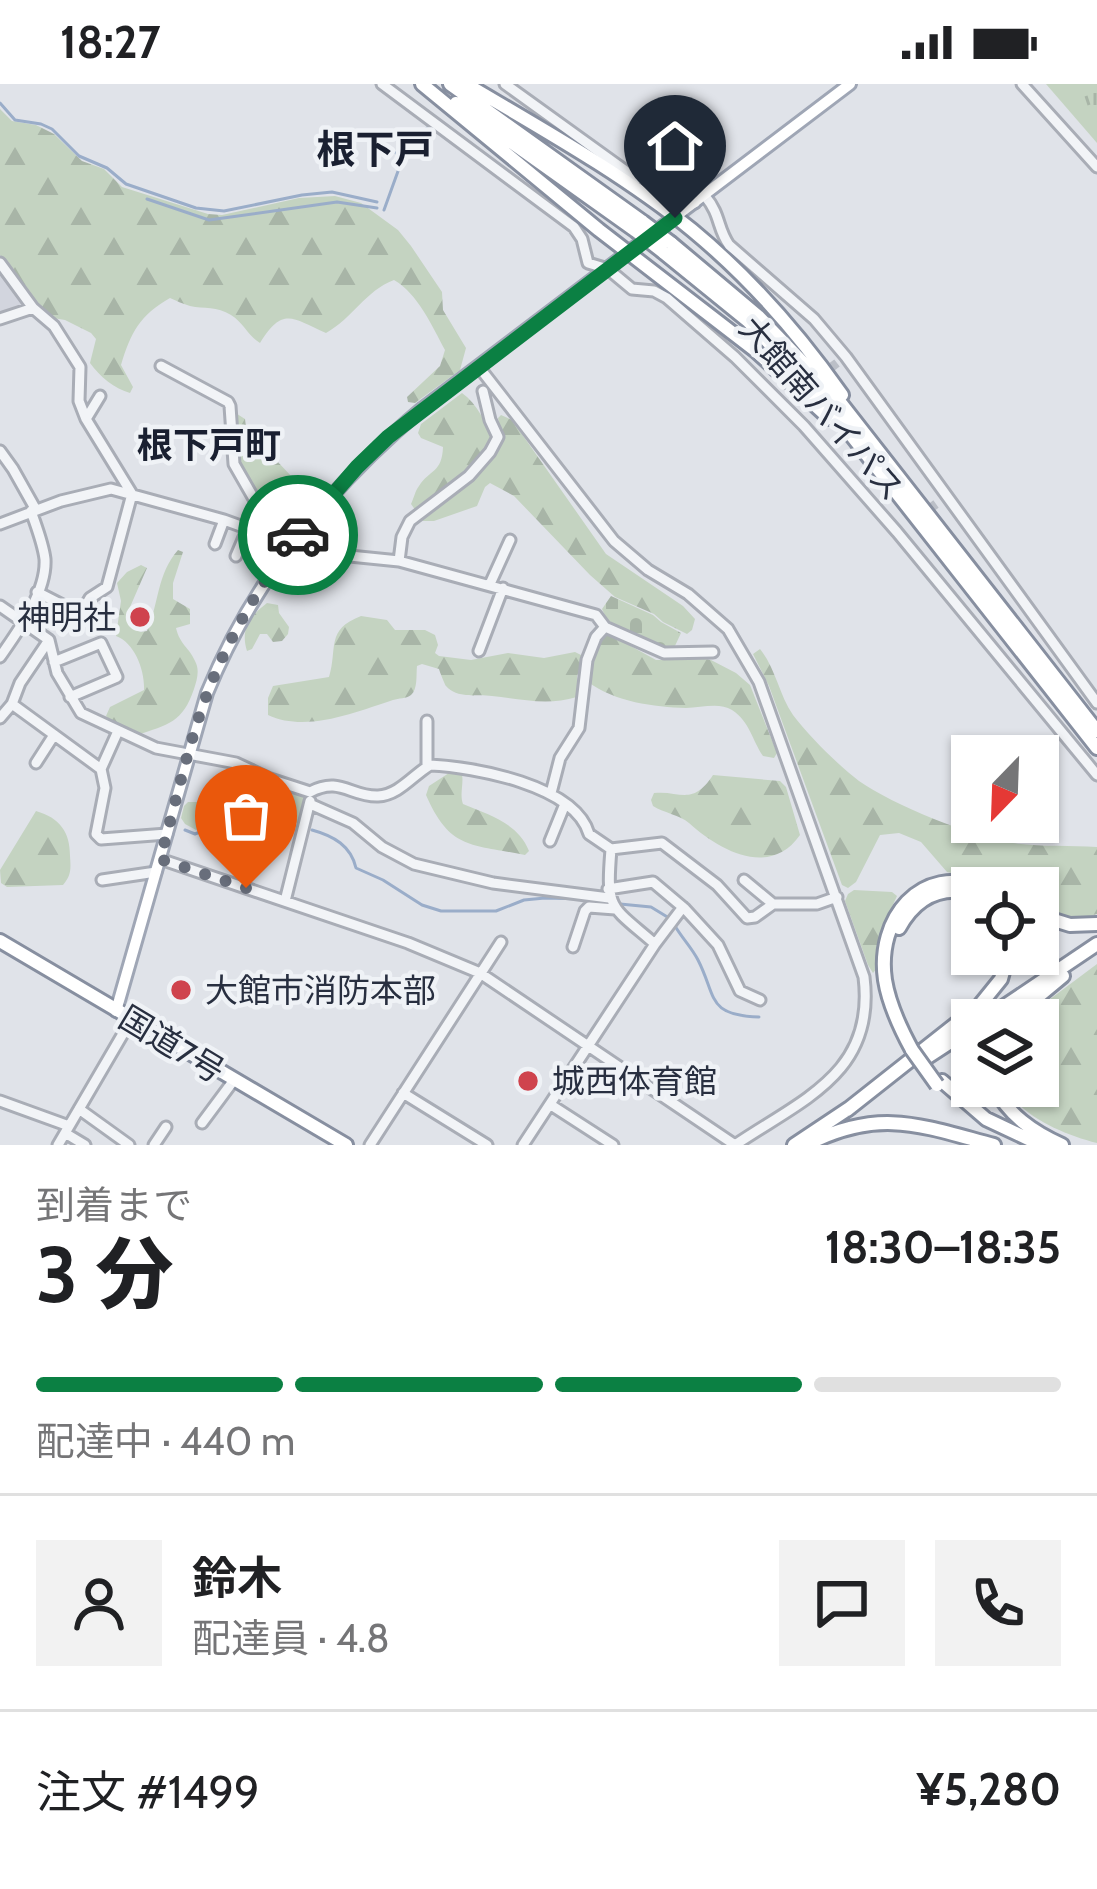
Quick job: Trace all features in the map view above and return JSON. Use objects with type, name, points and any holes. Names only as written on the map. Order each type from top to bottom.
[{"type":"highway","name":"大館南バイパス","points":[[450,84],[730,291],[786,343],[836,397],[1097,748]]},
{"type":"highway","points":[[466,84],[675,218],[746,278],[824,368],[908,497]]},
{"type":"highway","name":"大館南バイパス","points":[[424,86],[640,226]]},
{"type":"highway","points":[[424,86],[781,372],[908,497]]},
{"type":"highway","name":"大館南バイパス","points":[[908,497],[1097,731]]},
{"type":"highway","points":[[951,883],[935,884],[911,897],[893,922],[884,952],[886,986],[898,1024],[940,1083],[970,1117],[1019,1145]]},
{"type":"highway","points":[[915,1048],[894,982],[898,931],[911,909],[951,890]]},
{"type":"highway","points":[[1059,921],[1097,924]]},
{"type":"highway","name":"国道7号","points":[[0,941],[340,1144]]},
{"type":"highway","points":[[1017,999],[1097,947]]},
{"type":"highway","points":[[1035,999],[1097,947]]},
{"type":"highway","points":[[847,1110],[980,1005],[1001,975]]},
{"type":"highway","points":[[794,1145],[951,1042]]},
{"type":"highway","points":[[940,1083],[986,1119],[1041,1145]]},
{"type":"highway","points":[[1008,1107],[1036,1132],[1062,1145]]},
{"type":"highway","points":[[806,1145],[845,1127],[885,1122],[994,1145]]},
{"type":"main road","points":[[116,1011],[207,693],[223,656],[290,544],[388,437],[850,84]]},
{"type":"street","points":[[382,84],[574,227],[588,263],[608,269],[625,286],[667,298],[735,357],[1014,662],[1097,775]]},
{"type":"street","points":[[505,84],[634,177],[676,182],[718,212],[729,245],[800,305],[949,495],[1097,703]]},
{"type":"street","points":[[1022,84],[1097,167]]},
{"type":"street","points":[[416,109],[424,86]]},
{"type":"street","points":[[0,262],[33,308],[54,326],[80,367],[79,401],[86,419],[132,494],[104,590],[78,613],[37,592]]},
{"type":"street","points":[[0,319],[33,308]]},
{"type":"street","points":[[161,366],[230,406],[234,464],[277,539]]},
{"type":"street","points":[[102,880],[158,866],[285,901],[480,973],[735,1145],[841,1070],[861,1036],[864,977],[759,682],[728,629],[614,541],[479,367]]},
{"type":"street","points":[[399,561],[410,521],[469,476],[498,436],[483,391]]},
{"type":"street","points":[[86,419],[100,397]]},
{"type":"street","points":[[783,405],[793,397]]},
{"type":"street","points":[[0,452],[34,510],[45,562],[24,622],[0,656]]},
{"type":"street","points":[[0,524],[111,489],[290,544],[330,554],[399,561],[596,615],[605,627],[664,653],[713,652]]},
{"type":"street","points":[[936,504],[949,495]]},
{"type":"street","points":[[215,544],[224,520]]},
{"type":"street","points":[[898,532],[910,523]]},
{"type":"street","points":[[236,556],[248,528]]},
{"type":"street","points":[[490,584],[510,540]]},
{"type":"street","points":[[479,651],[503,588]]},
{"type":"street","points":[[0,607],[49,640],[54,662],[81,713],[155,748],[236,763],[310,798],[414,864],[493,883],[611,899],[655,944]]},
{"type":"street","points":[[551,793],[560,758],[579,728],[586,660],[605,627]]},
{"type":"street","points":[[1037,645],[1048,637]]},
{"type":"street","points":[[0,718],[49,640]]},
{"type":"street","points":[[54,662],[101,643],[116,677],[70,697]]},
{"type":"street","points":[[12,704],[100,769],[105,788],[100,839],[167,834]]},
{"type":"street","points":[[427,766],[428,721]]},
{"type":"street","points":[[100,769],[118,731]]},
{"type":"street","points":[[36,763],[54,735]]},
{"type":"street","points":[[285,901],[310,798],[326,785],[385,795],[427,766],[464,766],[551,793],[585,821],[589,834],[611,849],[662,843],[717,885],[747,918],[773,904],[817,904],[837,897]]},
{"type":"street","points":[[550,841],[566,804]]},
{"type":"street","points":[[611,849],[611,899]]},
{"type":"street","points":[[744,880],[773,904]]},
{"type":"street","points":[[573,947],[589,907],[653,882],[718,945],[740,992],[760,1000]]},
{"type":"street","points":[[524,1145],[683,907]]},
{"type":"street","points":[[370,1145],[501,942]]},
{"type":"street","points":[[58,1145],[130,1020]]},
{"type":"street","points":[[202,1123],[234,1080]]},
{"type":"street","points":[[403,1093],[487,1145]]},
{"type":"street","points":[[0,1101],[67,1130],[85,1145]]},
{"type":"street","points":[[551,1105],[613,1145]]},
{"type":"street","points":[[79,1109],[129,1145]]},
{"type":"street","points":[[154,1145],[166,1127]]},
{"type":"shaded area","points":[[0,266],[28,307],[0,316]]},
{"type":"green space","points":[[1046,84],[1097,84],[1097,143]]},
{"type":"green space","points":[[0,109],[12,121],[54,134],[82,161],[104,169],[122,187],[208,214],[299,198],[335,196],[361,203],[398,230],[442,292],[443,310],[466,348],[460,370],[415,403],[408,402],[407,397],[440,366],[445,350],[417,302],[394,280],[326,333],[289,318],[275,324],[260,343],[226,312],[170,298],[151,311],[133,334],[121,365],[133,387],[130,393],[119,388],[90,363],[96,339],[91,333],[53,318],[34,303],[0,255]]},
{"type":"green space","points":[[462,393],[496,441],[502,440],[498,418],[512,420],[606,554],[683,606],[695,619],[692,630],[687,634],[615,597],[514,496],[490,483],[477,506],[423,521],[411,504],[419,486],[438,466],[443,447],[418,433],[421,424]]},
{"type":"green space","points":[[234,412],[245,419],[248,442],[257,452],[276,460],[310,496],[291,538],[278,533],[242,475],[234,445]]},
{"type":"green space","points":[[178,550],[183,552],[173,599],[190,609],[190,624],[176,628],[197,664],[197,679],[179,715],[137,735],[106,716],[110,707],[144,690],[138,658],[116,636],[121,601],[117,583],[141,565],[147,568],[127,614],[132,629],[147,631],[162,579]]},
{"type":"green space","points":[[611,596],[681,633],[674,648],[642,641],[614,626],[602,609]]},
{"type":"green space","points":[[267,603],[278,605],[288,634],[273,642],[267,634],[260,634],[247,651],[248,624]]},
{"type":"green space","points":[[361,616],[387,620],[395,630],[425,630],[435,635],[439,656],[471,660],[508,653],[544,658],[575,652],[583,656],[577,677],[580,689],[577,697],[555,701],[461,694],[446,686],[439,669],[422,664],[417,666],[415,689],[407,697],[314,721],[268,715],[273,686],[329,677],[337,634]]},
{"type":"green space","points":[[609,634],[656,660],[684,655],[711,660],[736,673],[750,685],[777,753],[774,758],[763,756],[732,710],[648,705],[622,699],[588,682],[590,661],[603,636]]},
{"type":"green space","points":[[760,649],[788,707],[842,767],[892,800],[951,825],[951,843],[1097,847],[1097,914],[1059,915],[1059,867],[951,867],[951,873],[921,842],[899,833],[880,835],[856,882],[848,888],[842,885],[753,654]]},
{"type":"green space","points":[[452,771],[461,771],[463,804],[510,827],[524,841],[529,851],[525,855],[464,842],[444,826],[426,795],[429,786]]},
{"type":"green space","points":[[713,775],[780,781],[800,835],[774,855],[745,856],[653,806],[654,793],[692,794]]},
{"type":"green space","points":[[262,785],[304,797],[302,824],[253,814],[196,830],[181,818],[188,802],[216,802]]},
{"type":"green space","points":[[36,811],[66,833],[69,875],[63,885],[7,887],[1,883],[0,870]]},
{"type":"green space","points":[[854,890],[897,896],[883,926],[878,967],[873,973],[845,901]]},
{"type":"green space","points":[[1097,964],[1097,1143],[1044,1123],[1021,1107],[1059,1107],[1059,999],[1050,999]]},
{"type":"waterway","points":[[0,103],[15,120],[52,129],[79,156],[107,168],[126,184],[196,208],[224,211],[332,192],[377,202]]},
{"type":"waterway","points":[[396,153],[431,125]]},
{"type":"waterway","points":[[384,210],[406,149],[434,127]]},
{"type":"waterway","points":[[147,199],[209,220],[337,202],[377,208]]},
{"type":"waterway","points":[[185,830],[195,834],[244,820],[293,827]]},
{"type":"waterway","points":[[312,830],[340,843],[356,868],[441,911],[496,911],[524,900],[585,899]]},
{"type":"waterway","points":[[620,904],[651,907],[669,918]]},
{"type":"waterway","points":[[675,926],[696,956],[721,1008],[759,1017]]},
{"type":"tunnel","points":[[821,375],[837,363]]},
{"type":"tunnel","points":[[910,523],[936,504]]},
{"type":"way so far","points":[[246,888],[160,859],[207,693],[258,594],[298,535]]},
{"type":"place","name":"神明社","points":[[140,617]]},
{"type":"place","name":"大館市消防本部","points":[[181,990]]},
{"type":"place","name":"城西体育館","points":[[528,1081]]},
{"type":"district","name":"根下戸","points":[[375,149]]},
{"type":"district","name":"根下戸町","points":[[209,445]]},
{"type":"route","points":[[298,535],[388,437],[675,218]]}]
